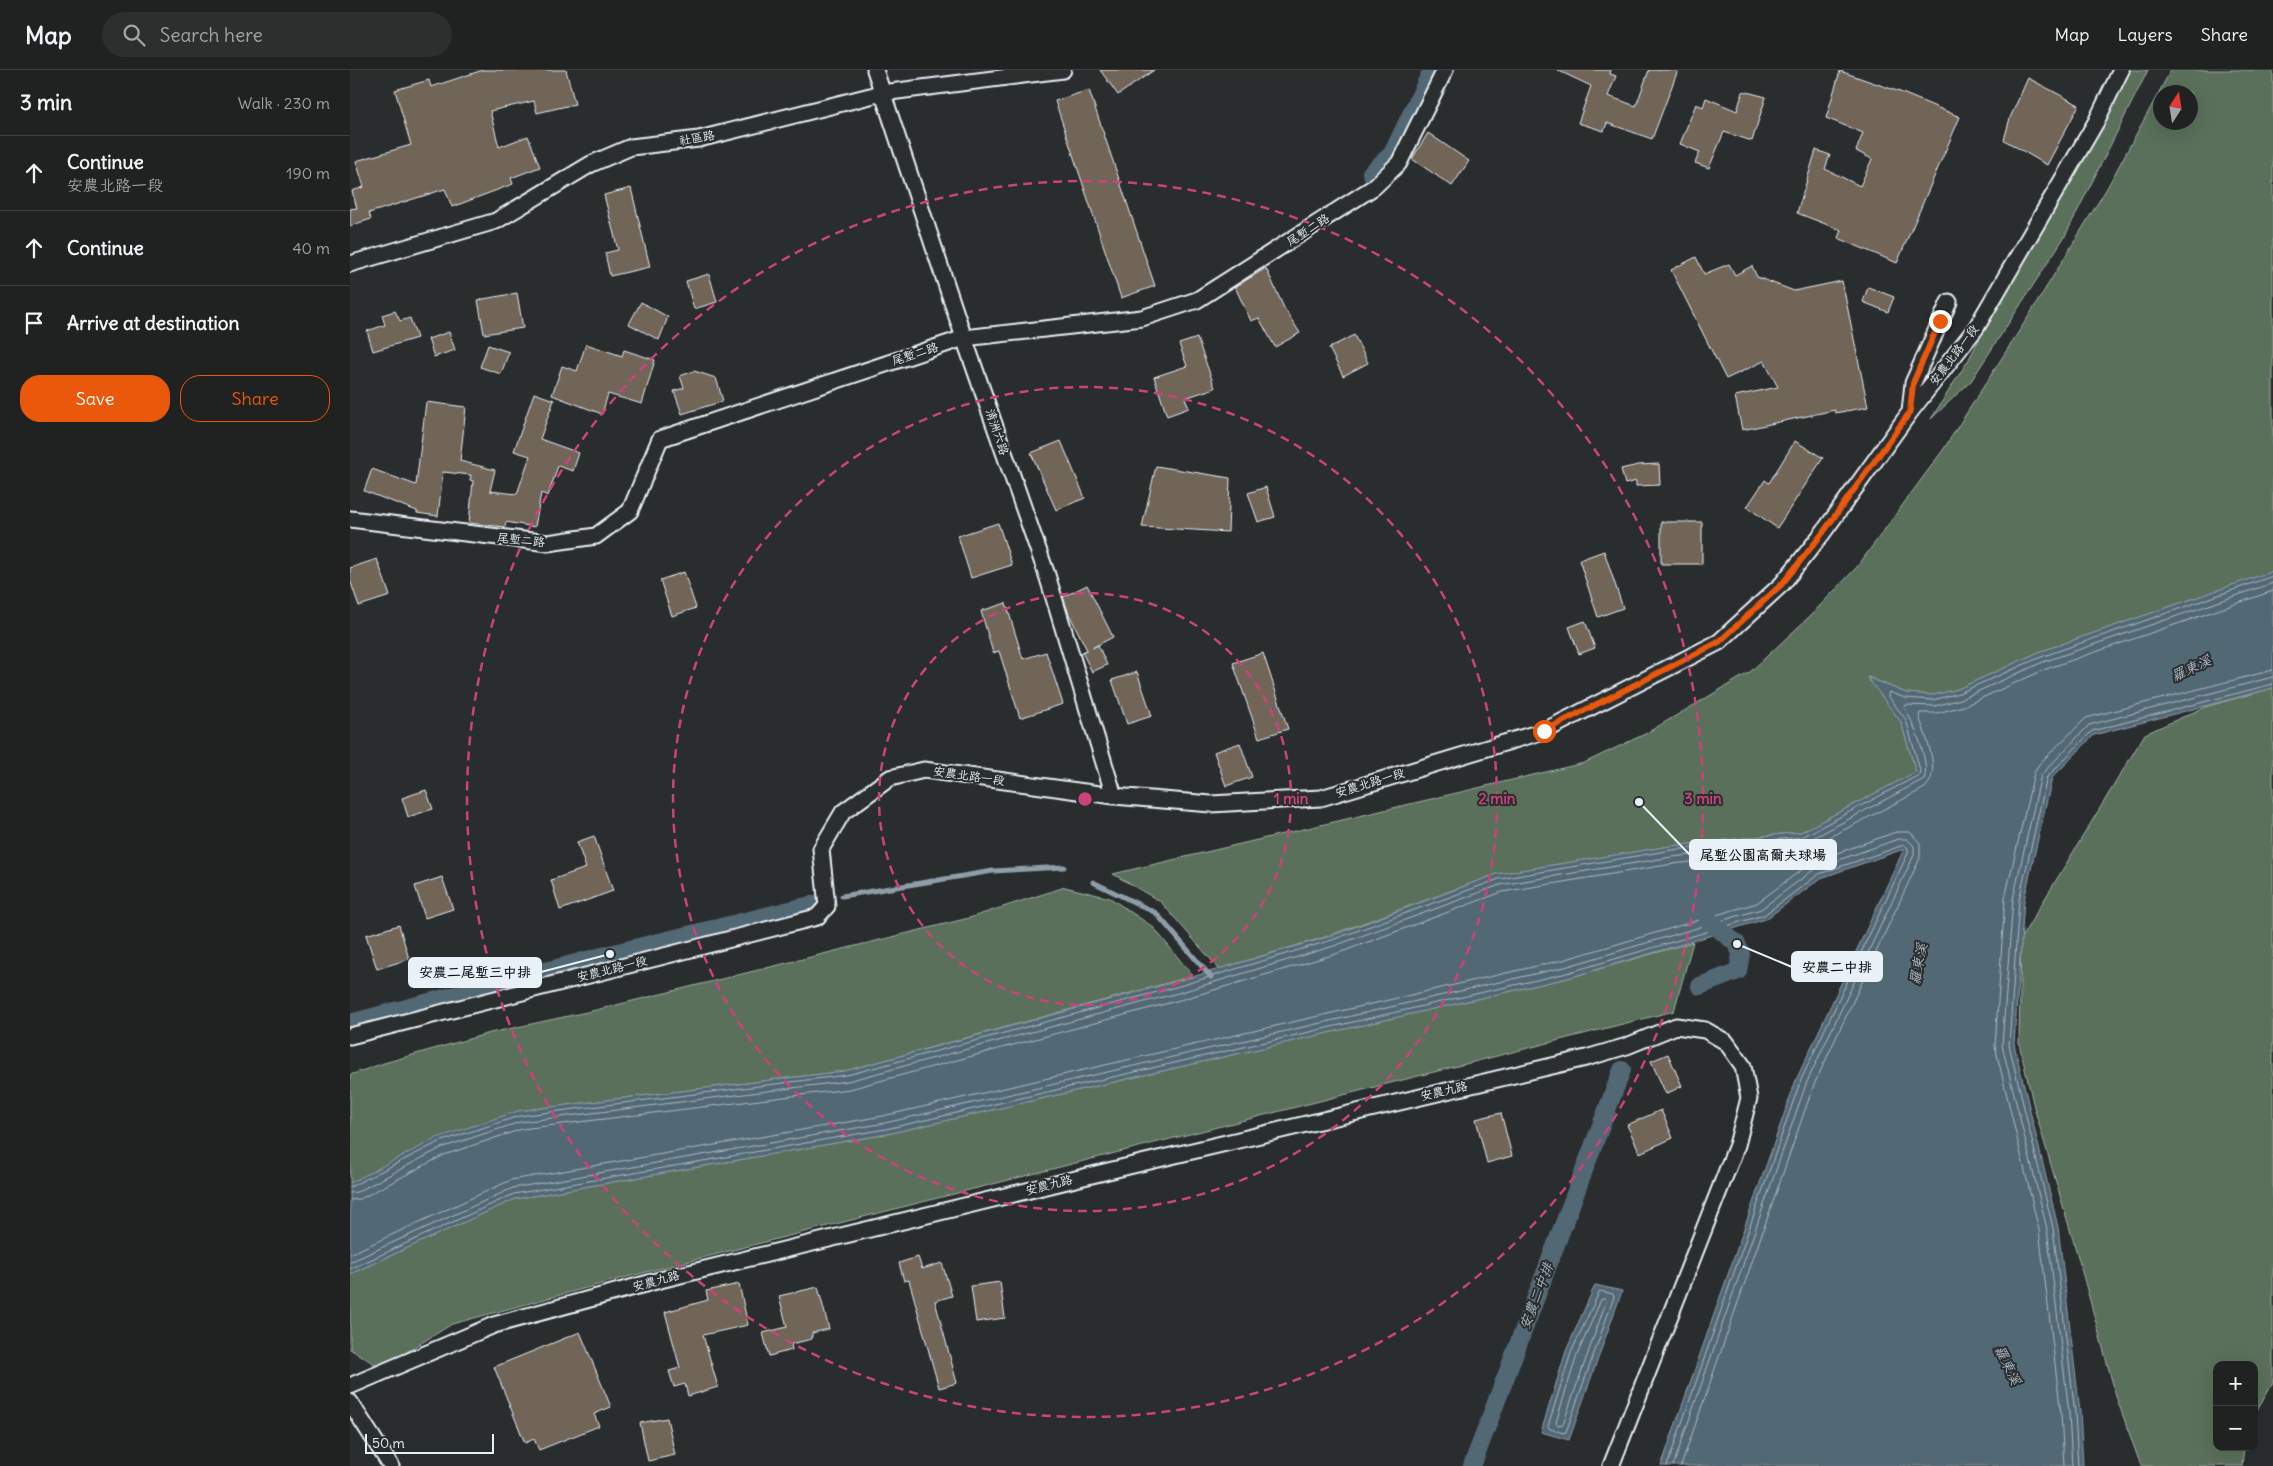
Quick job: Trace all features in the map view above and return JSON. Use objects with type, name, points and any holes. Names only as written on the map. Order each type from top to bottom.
[{"type":"street","name":"清洲六路","points":[[875,70],[964,338],[1047,575],[1114,796]]},
{"type":"street","name":"社區路","points":[[350,264],[496,221],[591,164],[631,147],[699,139],[882,93],[1064,70]]},
{"type":"street","name":"尾塹二路","points":[[350,519],[548,544],[596,536],[630,511],[660,439],[964,338],[1142,318],[1196,300],[1374,187],[1399,162],[1445,70]]},
{"type":"street","name":"安農北路一段","points":[[350,1036],[817,917],[827,906],[821,849],[843,812],[890,778],[924,770],[1114,796],[1211,804],[1321,798],[1544,731],[1719,642],[1782,584],[1822,534],[1910,412],[1976,328],[2096,122],[2121,70]]},
{"type":"street","points":[[1910,412],[1913,383],[1949,302]]},
{"type":"street","name":"安農九路","points":[[350,1386],[494,1325],[660,1280],[1133,1164],[1586,1058],[1627,1046],[1676,1026],[1705,1030],[1726,1042],[1743,1066],[1749,1098],[1736,1145],[1611,1466]]},
{"type":"street","points":[[350,1402],[391,1466]]},
{"type":"green space","points":[[2131,70],[2148,70],[2065,236],[1971,381],[1931,419],[1969,359],[2022,257],[2098,132]]},
{"type":"green space","points":[[2171,70],[2273,70],[2273,571],[2039,652],[1958,689],[1934,695],[1906,693],[1868,677],[1901,722],[1916,772],[1801,832],[1671,846],[1497,874],[1325,937],[1219,969],[1161,902],[1113,874],[1584,763],[1645,734],[1750,672],[1810,616],[1857,567],[1943,450],[2030,314],[2107,188],[2153,103],[2153,130],[2198,130],[2198,85],[2163,85]]},
{"type":"green space","points":[[2273,688],[2273,1382],[2258,1408],[2258,1361],[2213,1361],[2213,1451],[2244,1451],[2242,1466],[2141,1466],[2117,1399],[2034,1107],[2019,1043],[2021,938],[2145,734],[2205,707]]},
{"type":"green space","points":[[1065,887],[1110,898],[1153,927],[1193,976],[845,1071],[518,1111],[350,1183],[350,1075],[384,1063],[490,1033],[596,1010],[969,918]]},
{"type":"green space","points":[[1693,942],[1674,1011],[631,1276],[452,1324],[381,1368],[350,1349],[350,1274],[515,1199],[887,1134],[1568,978]]},
{"type":"water","name":"羅東溪","points":[[2273,571],[2273,688],[2094,735],[2052,778],[2024,900],[2014,1044],[2058,1227],[2080,1412],[2083,1466],[1661,1466],[1796,1080],[1904,849],[1821,878],[1766,919],[1568,978],[887,1134],[515,1199],[350,1274],[350,1183],[437,1138],[518,1111],[845,1071],[1175,982],[1331,936],[1497,874],[1671,846],[1801,832],[1916,772],[1901,722],[1867,677],[1906,693],[1934,695],[1958,689],[2039,652]]},
{"type":"water","points":[[1595,1285],[1622,1291],[1569,1440],[1541,1432],[1566,1351]]},
{"type":"building","points":[[483,70],[566,70],[575,104],[537,113],[534,101],[490,111],[499,147],[528,136],[540,167],[511,178],[513,184],[452,207],[445,189],[369,213],[371,219],[350,226],[350,209],[357,208],[352,191],[364,187],[356,161],[411,145],[395,90],[429,80],[431,87]]},
{"type":"building","points":[[1100,70],[1154,70],[1118,95]]},
{"type":"building","points":[[1557,70],[1611,70],[1610,74],[1616,76],[1608,96],[1636,106],[1649,70],[1678,70],[1652,139],[1607,123],[1604,131],[1578,123],[1591,86]]},
{"type":"building","points":[[1840,71],[1900,92],[1960,117],[1897,263],[1838,238],[1841,230],[1797,213],[1816,150],[1830,155],[1825,169],[1860,186],[1872,159],[1856,151],[1863,133],[1826,118]]},
{"type":"building","points":[[2028,78],[2079,105],[2047,165],[2004,140],[2010,118]]},
{"type":"building","points":[[1089,90],[1155,286],[1121,298],[1055,101]]},
{"type":"building","points":[[1743,91],[1766,97],[1752,141],[1724,132],[1709,168],[1695,163],[1700,152],[1680,144],[1696,104],[1703,107],[1706,98],[1737,111]]},
{"type":"building","points":[[1428,133],[1469,161],[1452,186],[1412,159]]},
{"type":"building","points":[[631,188],[650,267],[610,276],[605,253],[618,250],[604,195]]},
{"type":"building","points":[[1696,257],[1704,274],[1729,264],[1735,275],[1752,266],[1757,277],[1794,291],[1842,281],[1868,407],[1835,413],[1835,410],[1742,430],[1735,396],[1778,387],[1764,361],[1726,379],[1671,270]]},
{"type":"building","points":[[1266,268],[1284,308],[1300,333],[1275,347],[1259,318],[1251,321],[1235,287]]},
{"type":"building","points":[[709,274],[717,302],[694,309],[686,281]]},
{"type":"building","points":[[1868,287],[1894,297],[1888,312],[1863,302]]},
{"type":"building","points":[[517,293],[523,328],[484,334],[478,300]]},
{"type":"building","points":[[641,302],[668,317],[659,340],[629,324]]},
{"type":"building","points":[[395,311],[400,321],[410,318],[417,338],[373,351],[367,331],[385,325],[382,315]]},
{"type":"building","points":[[449,332],[455,350],[434,357],[428,339]]},
{"type":"building","points":[[1354,335],[1368,363],[1343,376],[1329,348]]},
{"type":"building","points":[[1197,338],[1215,388],[1185,398],[1189,408],[1167,416],[1154,377],[1187,366],[1179,344]]},
{"type":"building","points":[[586,344],[622,356],[624,350],[655,360],[642,404],[608,394],[602,414],[552,395],[562,366],[577,371]]},
{"type":"building","points":[[488,345],[509,352],[501,374],[480,367]]},
{"type":"building","points":[[694,371],[716,378],[723,401],[682,414],[674,391],[684,388],[680,376]]},
{"type":"building","points":[[534,393],[554,400],[540,439],[579,453],[573,471],[558,466],[548,496],[541,493],[535,527],[506,522],[505,527],[469,523],[473,481],[470,480],[471,475],[443,472],[438,516],[417,513],[417,511],[364,491],[372,469],[416,485],[426,402],[466,407],[460,461],[495,470],[490,491],[517,494],[530,456],[514,451]]},
{"type":"building","points":[[1061,441],[1085,498],[1056,510],[1031,453]]},
{"type":"building","points":[[1795,441],[1823,458],[1777,528],[1747,507],[1765,480],[1769,483]]},
{"type":"building","points":[[1659,464],[1660,485],[1636,486],[1636,481],[1625,484],[1621,469],[1638,465]]},
{"type":"building","points":[[1156,466],[1230,478],[1228,532],[1142,527]]},
{"type":"building","points":[[1266,487],[1275,517],[1258,522],[1248,493]]},
{"type":"building","points":[[1661,522],[1702,522],[1702,564],[1661,564]]},
{"type":"building","points":[[998,523],[1012,565],[971,578],[958,536]]},
{"type":"building","points":[[1604,551],[1623,608],[1598,617],[1579,560]]},
{"type":"building","points":[[377,559],[390,596],[359,606],[350,580],[350,568]]},
{"type":"building","points":[[684,572],[696,608],[672,616],[660,580]]},
{"type":"building","points":[[1087,585],[1113,637],[1092,648],[1098,645],[1107,665],[1092,672],[1082,652],[1087,650],[1069,614],[1063,597]]},
{"type":"building","points":[[1006,603],[1023,659],[1046,652],[1063,704],[1020,718],[999,651],[993,653],[981,611]]},
{"type":"building","points":[[1585,621],[1595,648],[1579,654],[1569,627]]},
{"type":"building","points":[[1263,653],[1288,729],[1259,738],[1233,663]]},
{"type":"building","points":[[1137,672],[1152,716],[1127,724],[1112,680]]},
{"type":"building","points":[[1240,743],[1252,777],[1226,786],[1214,752]]},
{"type":"building","points":[[426,790],[433,809],[408,817],[402,798]]},
{"type":"building","points":[[594,836],[613,891],[560,910],[551,880],[586,868],[577,842]]},
{"type":"building","points":[[442,877],[453,909],[425,918],[415,886]]},
{"type":"building","points":[[399,925],[409,959],[377,969],[366,935]]},
{"type":"building","points":[[1668,1054],[1682,1086],[1666,1094],[1651,1061]]},
{"type":"building","points":[[1661,1110],[1673,1138],[1640,1153],[1627,1125]]},
{"type":"building","points":[[1501,1113],[1512,1156],[1487,1163],[1476,1119]]},
{"type":"building","points":[[918,1257],[922,1269],[942,1263],[952,1296],[935,1301],[957,1383],[939,1388],[909,1280],[904,1281],[899,1263]]},
{"type":"building","points":[[1000,1282],[1005,1318],[976,1322],[971,1286]]},
{"type":"building","points":[[739,1284],[748,1325],[703,1335],[718,1387],[688,1396],[685,1384],[674,1387],[669,1371],[680,1368],[665,1312],[708,1300],[706,1291]]},
{"type":"building","points":[[818,1287],[829,1329],[812,1333],[812,1339],[791,1344],[792,1350],[769,1356],[763,1333],[787,1327],[779,1296]]},
{"type":"building","points":[[580,1332],[611,1407],[594,1414],[599,1426],[539,1450],[534,1439],[525,1443],[494,1367]]},
{"type":"building","points":[[667,1418],[675,1455],[648,1461],[640,1423]]},
{"type":"waterway","points":[[1371,173],[1392,154],[1432,70]]},
{"type":"waterway","points":[[842,896],[993,871],[1064,867]]},
{"type":"waterway","points":[[1093,882],[1156,913],[1211,977]]},
{"type":"waterway","points":[[350,1023],[610,954],[819,903]]},
{"type":"waterway","name":"安農二中排","points":[[1700,986],[1738,971],[1741,954],[1737,944],[1708,920],[1708,916]]},
{"type":"waterway","name":"安農二中排","points":[[1472,1466],[1622,1070]]},
{"type":"place","name":"尾塹公園高爾夫球場","points":[[1639,802]]},
{"type":"place","name":"安農二中排","points":[[1737,944]]},
{"type":"place","name":"安農二尾塹三中排","points":[[610,954]]},
{"type":"route","points":[[1544,731],[1719,642],[1782,584],[1822,534],[1910,412],[1913,383],[1940,321]]}]
